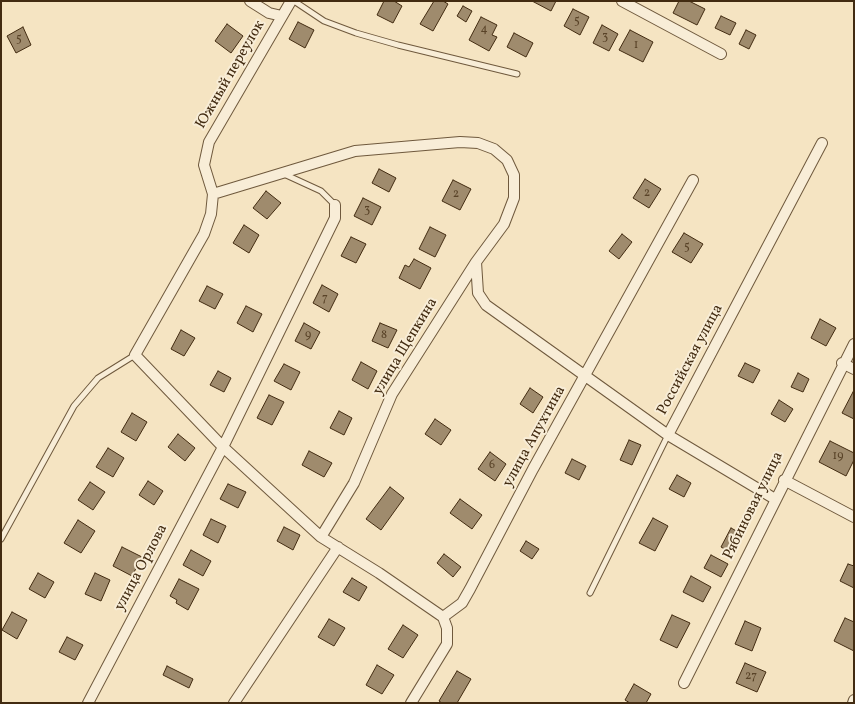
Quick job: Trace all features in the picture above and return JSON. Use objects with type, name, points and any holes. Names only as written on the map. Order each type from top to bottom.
[{"type":"street","points":[[250,1],[269,13],[282,16]]},
{"type":"street","name":"Южный переулок","points":[[135,355],[204,234],[211,214],[213,194],[204,164],[209,142],[282,16],[293,1]]},
{"type":"street","points":[[622,1],[721,54]]},
{"type":"street","name":"улица Щепкина","points":[[281,173],[356,151],[460,142],[478,143],[494,149],[507,160],[514,175],[514,198],[504,224],[476,262],[392,394],[354,483],[321,537]]},
{"type":"street","name":"Российская улица","points":[[668,434],[822,143]]},
{"type":"street","points":[[213,194],[281,173]]},
{"type":"street","name":"улица Апухтина","points":[[443,617],[462,603],[693,180]]},
{"type":"street","name":"улица Орлова","points":[[88,703],[223,447],[335,218],[335,205]]},
{"type":"street","points":[[476,262],[478,293],[486,305],[668,434],[775,499]]},
{"type":"street","name":"Рябиновая улица","points":[[684,683],[842,363],[854,344]]},
{"type":"street","points":[[135,355],[223,447],[321,537],[379,573],[443,617],[447,628],[447,644],[411,703]]},
{"type":"street","points":[[842,363],[854,369]]},
{"type":"street","points":[[784,480],[854,517]]},
{"type":"street","points":[[234,703],[338,547]]},
{"type":"lane","points":[[293,1],[324,21],[356,33],[398,46],[517,74]]},
{"type":"lane","points":[[281,173],[321,191],[335,205]]},
{"type":"lane","points":[[1,539],[74,406],[98,378],[135,355]]},
{"type":"lane","name":"Российская улица","points":[[590,593],[668,434]]},
{"type":"building","points":[[384,1],[394,1],[402,6],[393,23],[377,15]]},
{"type":"building","points":[[434,1],[443,1],[448,4],[433,31],[420,24]]},
{"type":"building","points":[[532,1],[556,1],[551,11]]},
{"type":"building","points":[[679,1],[689,1],[705,9],[697,25],[673,13]]},
{"type":"building","points":[[463,6],[472,11],[466,22],[457,16]]},
{"type":"building","points":[[573,9],[589,17],[580,35],[564,26]]},
{"type":"building","points":[[721,16],[736,23],[730,35],[715,28]]},
{"type":"building","points":[[481,17],[497,25],[492,35],[497,37],[489,51],[469,40]]},
{"type":"building","points":[[298,22],[314,30],[305,48],[289,39]]},
{"type":"building","points":[[227,24],[243,36],[231,53],[215,41]]},
{"type":"building","points":[[602,25],[618,34],[609,51],[593,43]]},
{"type":"building","points":[[23,27],[31,45],[16,53],[7,36]]},
{"type":"building","points":[[630,30],[653,42],[643,62],[619,50]]},
{"type":"building","points":[[746,30],[756,35],[749,49],[739,44]]},
{"type":"building","points":[[514,33],[533,43],[526,57],[507,47]]},
{"type":"building","points":[[379,169],[396,178],[389,192],[372,183]]},
{"type":"building","points":[[645,179],[661,189],[649,208],[633,198]]},
{"type":"building","points":[[453,180],[471,189],[460,210],[442,201]]},
{"type":"building","points":[[266,191],[281,203],[267,219],[253,208]]},
{"type":"building","points":[[363,198],[381,207],[372,225],[354,216]]},
{"type":"building","points":[[244,225],[259,235],[249,253],[233,243]]},
{"type":"building","points":[[430,227],[446,235],[435,257],[419,249]]},
{"type":"building","points":[[684,233],[703,244],[691,263],[672,252]]},
{"type":"building","points":[[622,234],[632,242],[619,259],[609,251]]},
{"type":"building","points":[[351,237],[366,244],[356,263],[341,256]]},
{"type":"building","points":[[414,259],[431,268],[420,289],[399,278],[405,265],[409,267]]},
{"type":"building","points":[[322,285],[338,294],[329,312],[313,303]]},
{"type":"building","points":[[207,286],[223,294],[215,309],[199,301]]},
{"type":"building","points":[[246,306],[262,314],[253,332],[237,323]]},
{"type":"building","points":[[820,319],[836,328],[826,346],[811,338]]},
{"type":"building","points":[[304,323],[320,332],[311,349],[295,341]]},
{"type":"building","points":[[380,323],[397,330],[388,348],[372,341]]},
{"type":"building","points":[[181,330],[195,338],[184,356],[171,349]]},
{"type":"building","points":[[361,362],[377,371],[368,389],[352,380]]},
{"type":"building","points":[[745,363],[760,370],[753,383],[738,376]]},
{"type":"building","points":[[284,364],[300,372],[291,390],[274,381]]},
{"type":"building","points":[[218,371],[231,378],[224,392],[210,385]]},
{"type":"building","points":[[798,373],[809,379],[803,392],[791,387]]},
{"type":"building","points":[[530,388],[543,397],[533,413],[520,404]]},
{"type":"building","points":[[854,392],[854,419],[842,413]]},
{"type":"building","points":[[269,395],[284,402],[272,425],[257,418]]},
{"type":"building","points":[[779,400],[793,409],[785,422],[771,414]]},
{"type":"building","points":[[339,411],[352,418],[344,435],[330,428]]},
{"type":"building","points":[[132,413],[147,422],[136,441],[121,432]]},
{"type":"building","points":[[435,419],[451,430],[441,445],[425,434]]},
{"type":"building","points":[[178,434],[195,448],[185,461],[168,447]]},
{"type":"building","points":[[629,440],[641,445],[632,465],[620,460]]},
{"type":"building","points":[[830,441],[854,453],[854,460],[846,476],[819,462]]},
{"type":"building","points":[[108,448],[124,458],[113,477],[96,467]]},
{"type":"building","points":[[309,451],[332,463],[324,477],[302,465]]},
{"type":"building","points":[[490,452],[506,464],[495,481],[478,469]]},
{"type":"building","points":[[572,459],[586,466],[579,480],[565,473]]},
{"type":"building","points":[[677,475],[691,483],[684,497],[669,489]]},
{"type":"building","points":[[148,481],[163,491],[154,505],[139,495]]},
{"type":"building","points":[[90,482],[105,492],[93,510],[78,500]]},
{"type":"building","points":[[228,484],[246,492],[238,508],[220,499]]},
{"type":"building","points":[[390,487],[404,498],[381,530],[366,519]]},
{"type":"building","points":[[460,499],[482,515],[472,529],[450,513]]},
{"type":"building","points":[[653,518],[668,526],[655,551],[639,543]]},
{"type":"building","points":[[211,519],[226,526],[218,543],[203,535]]},
{"type":"building","points":[[78,520],[95,531],[81,553],[64,543]]},
{"type":"building","points":[[284,527],[300,535],[293,550],[277,541]]},
{"type":"building","points":[[731,528],[740,533],[730,552],[721,547]]},
{"type":"building","points":[[526,541],[539,549],[532,559],[520,551]]},
{"type":"building","points":[[122,547],[142,557],[132,576],[113,566]]},
{"type":"building","points":[[191,550],[211,561],[203,576],[183,565]]},
{"type":"building","points":[[444,554],[461,567],[453,577],[437,563]]},
{"type":"building","points":[[711,555],[728,564],[721,577],[704,568]]},
{"type":"building","points":[[848,564],[854,566],[854,588],[840,581]]},
{"type":"building","points":[[38,573],[54,582],[45,598],[29,589]]},
{"type":"building","points":[[95,573],[110,580],[101,601],[85,594]]},
{"type":"building","points":[[691,576],[711,587],[703,602],[683,592]]},
{"type":"building","points":[[352,578],[367,587],[359,601],[343,592]]},
{"type":"building","points":[[179,579],[199,589],[188,610],[176,603],[177,600],[170,596]]},
{"type":"building","points":[[12,612],[27,620],[17,639],[2,630]]},
{"type":"building","points":[[672,615],[690,623],[677,648],[660,640]]},
{"type":"building","points":[[845,618],[854,622],[854,651],[834,641]]},
{"type":"building","points":[[329,619],[345,628],[334,646],[318,637]]},
{"type":"building","points":[[745,621],[761,628],[752,651],[735,644]]},
{"type":"building","points":[[403,625],[418,635],[403,658],[388,649]]},
{"type":"building","points":[[67,637],[83,645],[75,660],[59,652]]},
{"type":"building","points":[[745,663],[766,672],[757,692],[736,683]]},
{"type":"building","points":[[377,665],[394,675],[382,694],[366,685]]},
{"type":"building","points":[[167,666],[193,679],[189,688],[163,675]]},
{"type":"building","points":[[457,671],[471,679],[457,703],[442,703],[439,701]]},
{"type":"building","points":[[634,684],[651,694],[646,703],[630,703],[625,700]]}]
